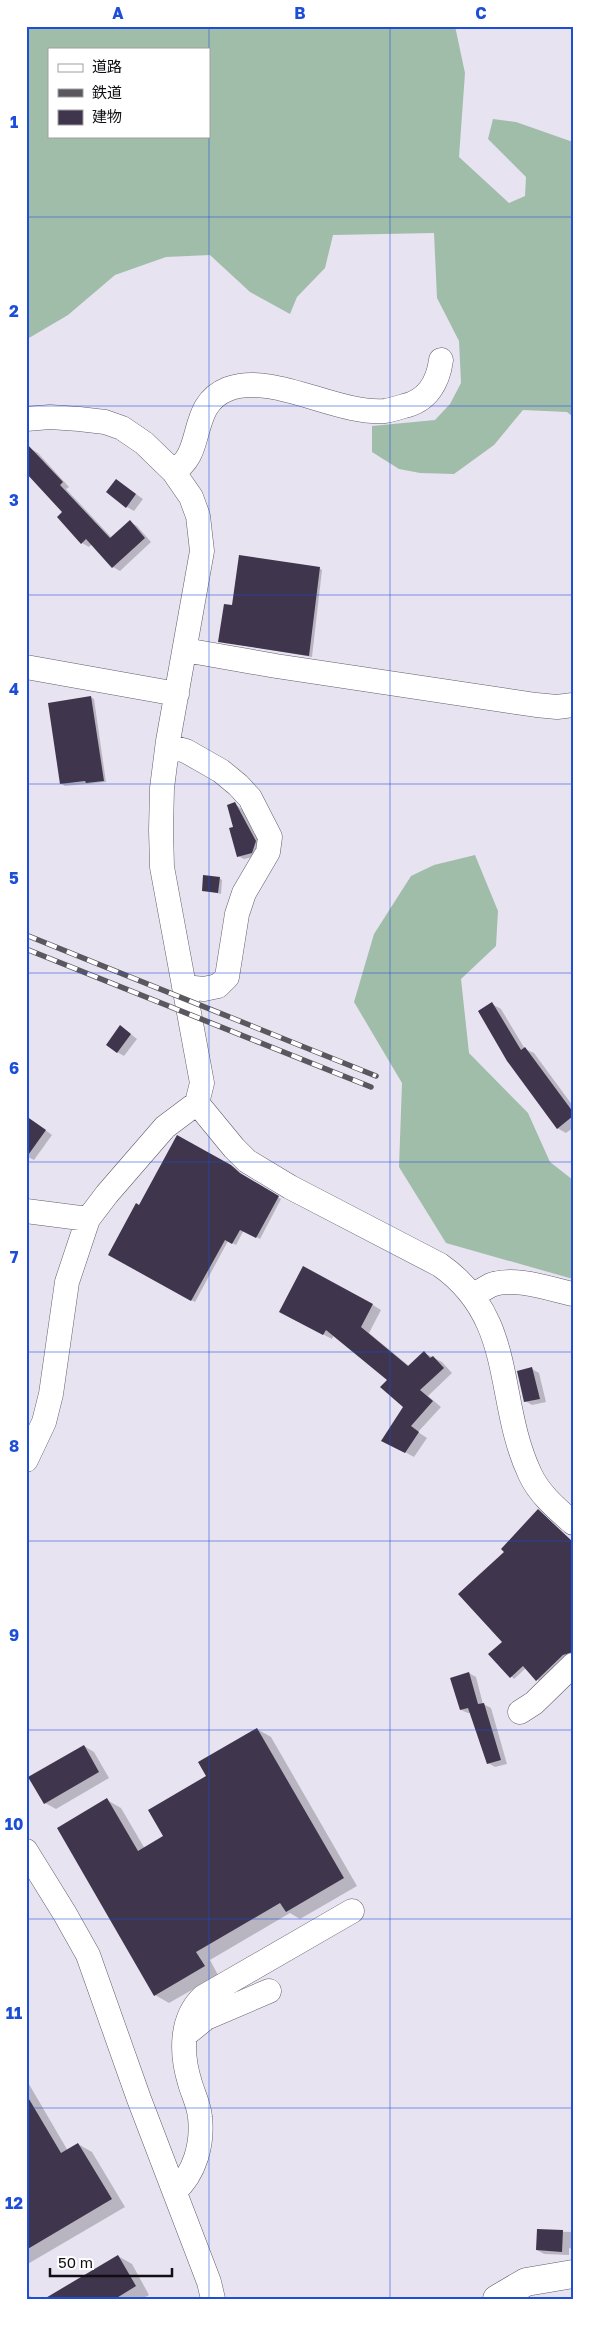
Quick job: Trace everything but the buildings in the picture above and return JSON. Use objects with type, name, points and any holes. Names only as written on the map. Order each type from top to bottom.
[{"type":"main road","points":[[497,2299],[526,2282],[573,2274]]},
{"type":"street","points":[[173,471],[182,466],[189,455],[199,420],[206,405],[227,390],[242,386],[261,385],[363,409],[385,411],[416,403],[428,394],[439,375],[441,360]]},
{"type":"street","points":[[26,419],[50,417],[105,422],[122,428],[144,443],[173,471],[191,497],[198,516],[202,551],[162,788],[162,867],[202,1083],[198,1103],[165,1127],[88,1219],[67,1282],[51,1394],[31,1453],[26,1460]]},
{"type":"street","points":[[185,650],[276,666],[536,705],[557,707],[573,705]]},
{"type":"street","points":[[26,668],[177,694]]},
{"type":"street","points":[[168,746],[186,751],[221,771],[238,785],[250,798],[270,837],[268,852],[244,893],[238,914],[227,977],[218,986],[204,989],[184,987]]},
{"type":"street","points":[[198,1103],[234,1148],[247,1160],[290,1187],[440,1265],[457,1276],[474,1295],[496,1343],[520,1449],[530,1476],[543,1494],[573,1523]]},
{"type":"street","points":[[26,1211],[88,1219]]},
{"type":"street","points":[[474,1295],[492,1284],[512,1283],[533,1284],[573,1294]]},
{"type":"street","points":[[520,1712],[534,1703],[573,1665]]},
{"type":"street","points":[[26,1852],[88,1955],[139,2099],[209,2282],[213,2299]]},
{"type":"street","points":[[175,2191],[186,2181],[199,2145],[200,2115],[184,2057],[186,2025],[193,2006],[203,1996],[352,1911]]},
{"type":"street","points":[[185,2035],[206,2018],[269,1991]]},
{"type":"green space","points":[[26,26],[455,26],[465,73],[459,157],[509,203],[525,196],[526,177],[488,139],[493,119],[516,122],[573,142],[573,417],[567,412],[523,410],[494,445],[454,474],[420,473],[399,469],[372,452],[372,426],[435,420],[450,404],[461,383],[459,341],[437,298],[434,233],[333,235],[325,268],[297,297],[290,314],[250,292],[210,255],[166,257],[115,275],[68,315],[29,338],[26,337]]},
{"type":"green space","points":[[475,855],[498,911],[496,946],[461,979],[469,1053],[528,1113],[550,1162],[573,1180],[573,1279],[446,1243],[399,1167],[402,1083],[354,1002],[374,934],[411,876],[434,865]]},
{"type":"railway","points":[[26,935],[376,1076]]},
{"type":"railway","points":[[26,949],[371,1087]]}]
